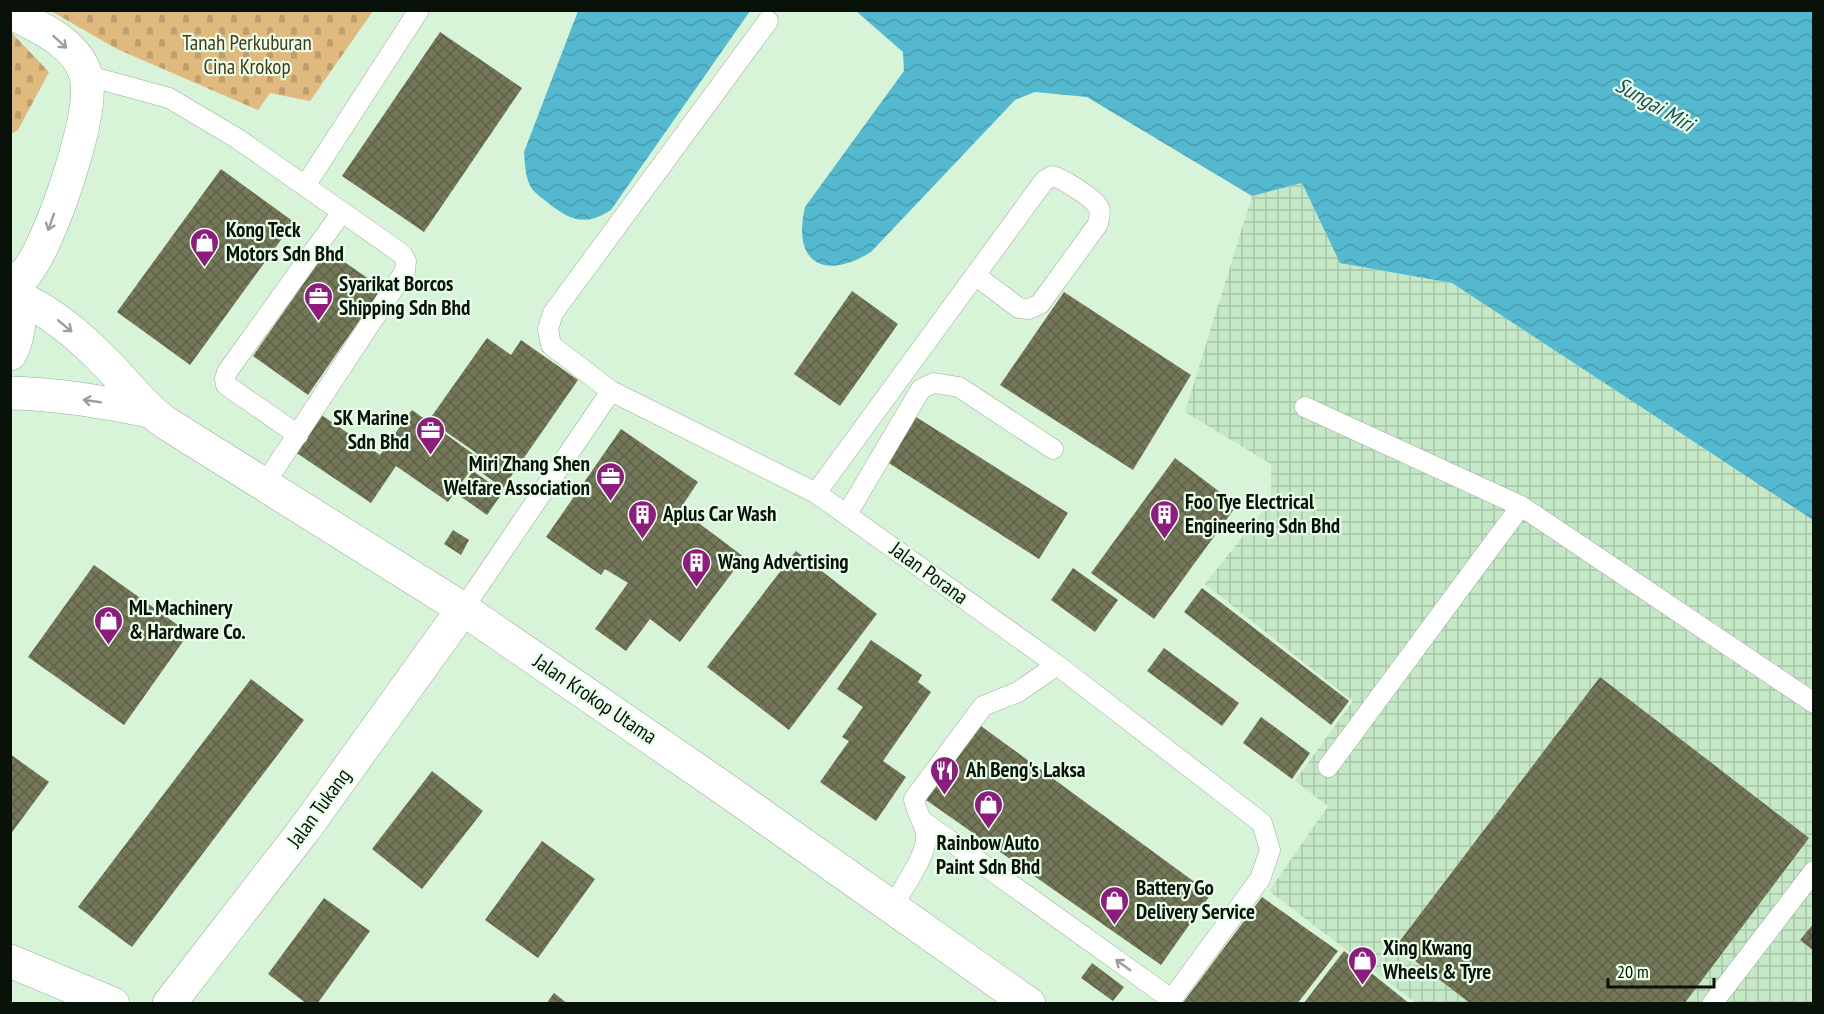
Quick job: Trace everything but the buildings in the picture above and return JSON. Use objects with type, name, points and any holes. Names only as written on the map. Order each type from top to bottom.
[{"type":"street","points":[[10,12],[57,37],[75,56],[86,75],[87,95],[82,129],[41,249],[15,286],[20,322],[10,354]]},
{"type":"street","points":[[15,286],[64,325],[106,363],[149,411]]},
{"type":"street","points":[[10,393],[91,400],[149,411]]},
{"type":"street","name":"Jalan Krokop Utama","points":[[149,411],[463,609],[893,906],[1029,1004]]},
{"type":"street","name":"Jalan Tukang","points":[[169,1004],[304,830],[463,609]]},
{"type":"street","points":[[10,961],[95,1000]]},
{"type":"lane","points":[[304,186],[419,10]]},
{"type":"lane","name":"Jalan Porana","points":[[768,21],[553,313],[548,328],[551,345],[611,391],[816,493],[1057,665],[1262,823],[1270,850],[1260,879],[1169,1001]]},
{"type":"lane","points":[[86,75],[169,98],[238,139],[402,254],[406,261],[405,271],[264,484]]},
{"type":"lane","points":[[816,493],[975,275],[1044,181],[1052,176],[1060,178],[1097,205],[1100,213],[1098,224],[1040,303],[1029,309],[1019,308],[975,275]]},
{"type":"lane","points":[[298,435],[226,385],[225,379],[227,372],[342,212]]},
{"type":"lane","points":[[847,514],[921,389],[934,383],[959,387],[1053,449]]},
{"type":"lane","points":[[463,609],[611,391]]},
{"type":"lane","points":[[1305,407],[1521,506],[1814,704]]},
{"type":"lane","points":[[1328,767],[1521,506]]},
{"type":"lane","points":[[893,906],[926,846],[926,834],[914,799],[983,706],[1018,692],[1057,665]]},
{"type":"lane","points":[[921,820],[1169,1001]]},
{"type":"lane","points":[[1712,1004],[1814,871]]},
{"type":"shaded area","points":[[1302,183],[1340,263],[1452,283],[1813,520],[1813,1003],[1416,1003],[1269,891],[1328,806],[1295,781],[1353,701],[1205,584],[1271,501],[1271,464],[1185,412],[1252,196]]},
{"type":"green space","name":"Tanah Perkuburan Cina Krokop","points":[[51,11],[373,11],[310,101],[270,93],[258,110],[117,49]]},
{"type":"green space","points":[[11,32],[49,72],[18,130],[11,134]]},
{"type":"water","points":[[578,11],[750,11],[611,210],[585,220],[570,217],[534,191],[527,176],[524,152]]},
{"type":"water","name":"Sungai Miri","points":[[856,11],[1813,11],[1813,520],[1452,283],[1340,263],[1302,183],[1252,196],[1087,97],[1035,92],[1015,100],[871,252],[854,261],[839,265],[826,265],[816,261],[808,253],[803,242],[802,226],[805,207],[904,71],[903,52]]},
{"type":"place","name":"Kong Teck Motors Sdn Bhd","points":[[205,268]]},
{"type":"place","name":"Syarikat Borcos Shipping Sdn Bhd","points":[[318,322]]},
{"type":"place","name":"SK Marine Sdn Bhd","points":[[430,456]]},
{"type":"place","name":"Miri Zhang Shen Welfare Association","points":[[611,502]]},
{"type":"place","name":"Aplus Car Wash","points":[[642,540]]},
{"type":"place","name":"Foo Tye Electrical Engineering Sdn Bhd","points":[[1164,540]]},
{"type":"place","name":"Wang Advertising","points":[[697,588]]},
{"type":"place","name":"ML Machinery & Hardware Co.","points":[[108,646]]},
{"type":"place","name":"Ah Beng's Laksa","points":[[945,796]]},
{"type":"place","name":"Rainbow Auto Paint Sdn Bhd","points":[[988,830]]},
{"type":"place","name":"Battery Go Delivery Service","points":[[1115,926]]},
{"type":"place","name":"Xing Kwang Wheels & Tyre","points":[[1362,986]]}]
